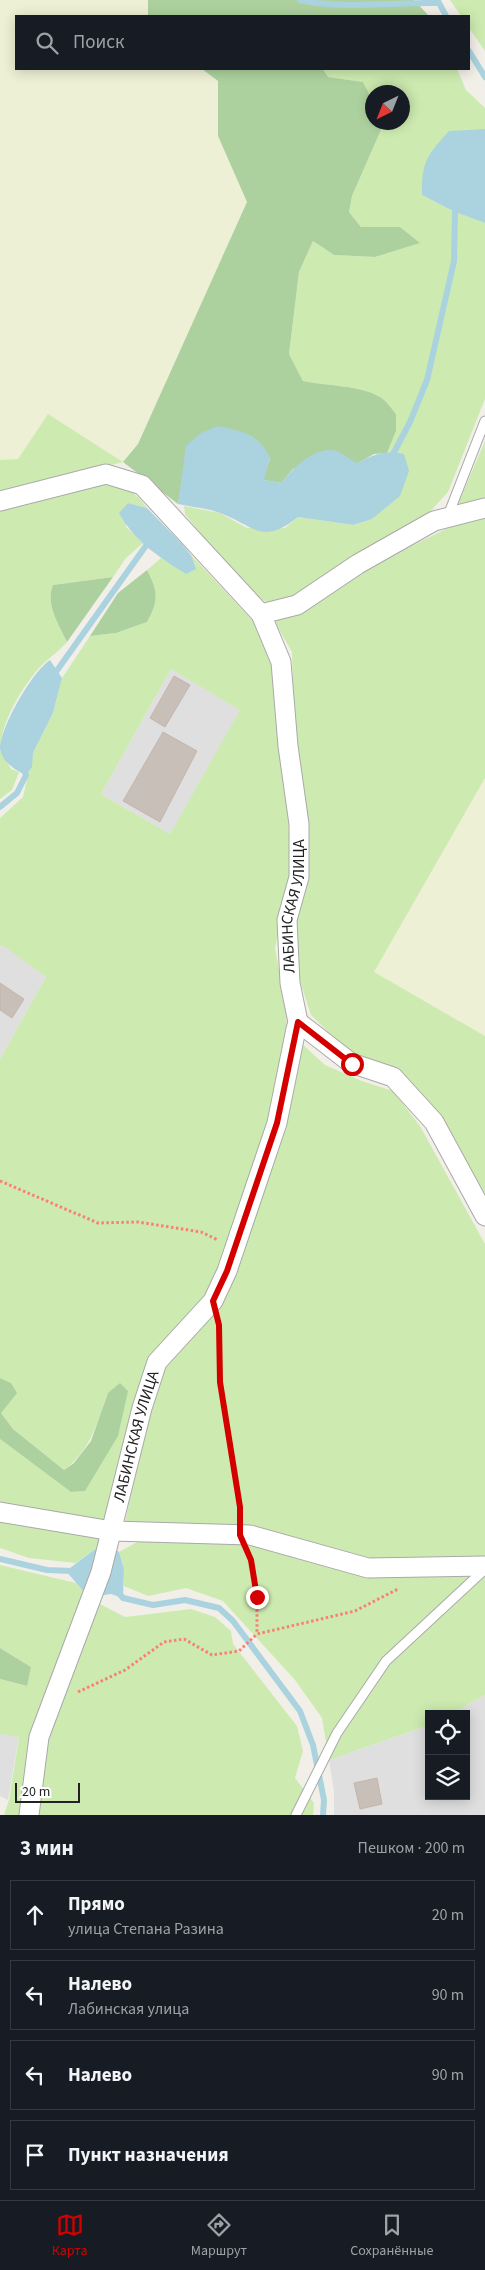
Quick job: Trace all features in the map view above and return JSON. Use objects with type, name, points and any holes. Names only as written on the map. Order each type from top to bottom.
[{"type":"street","name":"ЛАБИНСКАЯ УЛИЦА","points":[[0,501],[106,474],[142,484],[261,614],[282,662],[288,746],[299,824],[298,877],[287,920],[290,983],[298,1022],[277,1123],[227,1271],[213,1301],[157,1362],[142,1408],[101,1572],[38,1737],[29,1815]]},
{"type":"street","points":[[261,614],[297,604],[358,564],[434,521],[485,508]]},
{"type":"street","points":[[298,1022],[352,1064],[392,1076],[434,1122],[485,1216]]},
{"type":"street","points":[[0,1512],[112,1531],[250,1535],[368,1568],[485,1568]]},
{"type":"lane","points":[[447,518],[485,421]]},
{"type":"lane","points":[[296,1815],[337,1732],[386,1661],[485,1568]]},
{"type":"path","points":[[0,1181],[98,1223],[138,1222],[201,1232],[234,1248]]},
{"type":"path","points":[[213,1301],[219,1325],[220,1382],[240,1507],[240,1535],[251,1560],[257,1597],[257,1634]]},
{"type":"path","points":[[50,1709],[73,1694],[125,1670],[164,1642],[184,1639],[212,1655],[239,1650],[257,1634],[355,1611],[400,1588]]},
{"type":"shaded area","points":[[171,669],[241,710],[170,834],[101,794]]},
{"type":"shaded area","points":[[2,944],[46,977],[0,1059],[0,947]]},
{"type":"shaded area","points":[[485,1695],[485,1815],[334,1815],[334,1791],[329,1760],[425,1726],[425,1800],[470,1800],[470,1710],[458,1710]]},
{"type":"shaded area","points":[[0,1734],[19,1736],[8,1800],[0,1796]]},
{"type":"green space","points":[[0,0],[148,0],[148,15],[15,15],[15,70],[203,70],[218,81],[218,136],[247,202],[138,444],[123,462],[48,414],[18,459],[0,460]]},
{"type":"green space","points":[[148,0],[414,0],[428,15],[148,15]]},
{"type":"green space","points":[[450,0],[485,0],[485,51],[470,29],[470,15],[460,15]]},
{"type":"green space","points":[[203,70],[324,70],[328,77],[363,82],[365,86],[365,130],[381,130],[352,196],[349,212],[361,227],[400,227],[420,243],[375,257],[334,255],[313,241],[299,272],[289,354],[303,381],[363,390],[387,402],[396,414],[396,431],[387,453],[374,454],[356,464],[336,451],[293,469],[281,483],[263,480],[270,458],[184,469],[178,504],[123,462],[138,444],[247,202],[218,136],[218,81]]},
{"type":"green space","points":[[324,70],[457,70],[466,90],[485,108],[485,129],[422,195],[455,212],[485,223],[485,399],[448,492],[427,515],[312,588],[273,604],[251,596],[185,514],[184,506],[220,513],[247,528],[285,528],[298,517],[353,525],[372,519],[395,451],[387,453],[396,431],[396,414],[384,400],[372,393],[353,388],[303,381],[289,354],[299,272],[313,241],[334,255],[375,257],[419,243],[400,227],[361,227],[349,212],[352,196],[381,130],[410,130],[410,85],[365,86],[363,82],[328,77]]},
{"type":"green space","points":[[48,414],[123,462],[0,494],[0,460],[18,459]]},
{"type":"green space","points":[[485,441],[485,498],[458,504]]},
{"type":"green space","points":[[99,484],[132,492],[142,501],[147,508],[128,503],[126,527],[143,543],[126,558],[113,577],[53,585],[51,592],[52,607],[67,642],[38,669],[25,687],[8,717],[1,738],[0,749],[0,508]]},
{"type":"green space","points":[[485,515],[485,778],[374,972],[485,1036],[485,1206],[437,1117],[396,1067],[353,1057],[311,1015],[298,975],[295,919],[309,858],[294,733],[292,652],[272,617],[317,603],[381,561],[466,519]]},
{"type":"green space","points":[[191,555],[256,624],[276,669],[292,869],[275,948],[287,1011],[285,1045],[270,1119],[220,1270],[199,1305],[155,1349],[143,1378],[98,1547],[76,1563],[29,1558],[0,1548],[0,1439],[71,1492],[85,1491],[108,1393],[87,1445],[81,1454],[64,1470],[13,1429],[1,1413],[11,1383],[0,1378],[0,1059],[46,977],[2,945],[0,947],[0,818],[23,797],[33,753],[53,713],[62,678],[90,636],[116,633],[147,622],[154,608],[156,596],[147,570],[161,558],[186,573],[195,569]],"holes":[[[171,669],[240,710],[170,834],[101,794]]]},
{"type":"green space","points":[[147,570],[156,596],[154,608],[147,622],[116,633],[90,636],[118,593]]},
{"type":"green space","points":[[113,577],[67,642],[52,607],[51,592],[53,585]]},
{"type":"green space","points":[[0,750],[11,769],[19,772],[12,790],[0,799]]},
{"type":"green space","points":[[485,778],[485,1036],[374,972]]},
{"type":"green space","points":[[301,1043],[325,1065],[362,1081],[393,1091],[420,1126],[485,1244],[485,1558],[377,1561],[124,1526],[162,1366],[217,1305],[237,1271]]},
{"type":"green space","points":[[0,1378],[11,1383],[17,1393],[1,1413],[13,1429],[64,1470],[74,1463],[91,1441],[108,1393],[120,1383],[128,1391],[118,1436],[85,1491],[71,1492],[0,1439]]},
{"type":"green space","points":[[141,1540],[257,1541],[372,1574],[485,1573],[485,1695],[458,1710],[425,1710],[425,1726],[329,1760],[322,1718],[295,1680],[223,1601],[186,1588],[148,1596],[124,1586],[124,1569],[119,1552]]},
{"type":"green space","points":[[0,1565],[76,1583],[84,1592],[25,1815],[4,1815],[9,1800],[19,1737],[0,1734],[0,1679],[26,1686],[31,1667],[0,1648]]},
{"type":"green space","points":[[98,1603],[125,1617],[191,1609],[215,1617],[231,1631],[233,1644],[297,1726],[303,1751],[295,1778],[314,1803],[313,1815],[34,1815],[44,1735]]},
{"type":"green space","points":[[0,1648],[31,1667],[27,1686],[0,1679]]},
{"type":"water","points":[[485,129],[485,223],[455,212],[422,195],[422,184],[427,159],[449,131]]},
{"type":"water","points":[[218,426],[243,432],[260,443],[270,457],[264,480],[281,483],[305,460],[328,450],[339,452],[357,463],[380,454],[392,452],[404,454],[409,471],[400,496],[372,519],[353,525],[298,517],[286,526],[276,530],[259,531],[215,511],[178,504],[186,446],[201,433]]},
{"type":"water","points":[[128,503],[147,508],[191,555],[196,569],[186,574],[148,548],[132,532],[119,513]]},
{"type":"water","points":[[50,660],[62,678],[53,713],[33,753],[32,767],[26,775],[14,768],[4,758],[0,749],[1,740],[18,701],[35,676]]},
{"type":"water","points":[[109,1544],[119,1552],[124,1569],[123,1598],[111,1594],[92,1597],[84,1592],[66,1571],[98,1547]]},
{"type":"building","points":[[174,676],[190,685],[165,727],[150,718]]},
{"type":"building","points":[[163,732],[197,751],[160,822],[123,801]]},
{"type":"building","points":[[0,983],[24,999],[12,1018],[0,1010]]},
{"type":"building","points":[[377,1778],[382,1804],[360,1809],[354,1783]]},
{"type":"waterway","points":[[300,0],[334,5],[438,3]]},
{"type":"waterway","points":[[438,1],[445,15]]},
{"type":"waterway","points":[[470,53],[485,77]]},
{"type":"waterway","points":[[391,458],[410,422],[427,380],[454,261],[455,212],[460,205]]},
{"type":"waterway","points":[[53,676],[150,540]]},
{"type":"waterway","points":[[0,807],[17,793],[26,775],[23,768]]},
{"type":"waterway","points":[[0,1559],[47,1570],[72,1571]]},
{"type":"waterway","points":[[118,1592],[123,1598],[153,1605],[185,1600],[219,1608],[233,1621],[300,1711],[313,1745],[324,1800],[323,1815]]},
{"type":"route","points":[[257,1597],[251,1560],[240,1535],[240,1507],[220,1382],[219,1325],[213,1301],[227,1271],[277,1123],[298,1022],[352,1064]]}]
